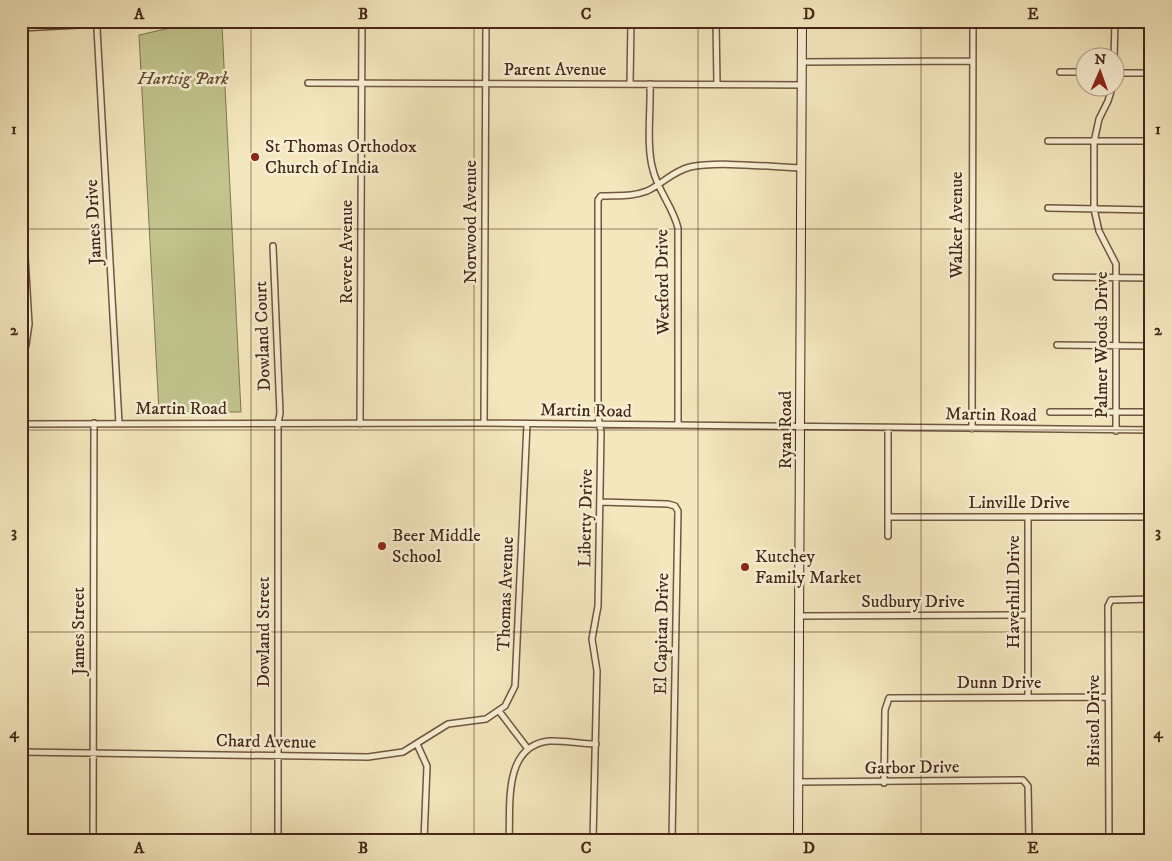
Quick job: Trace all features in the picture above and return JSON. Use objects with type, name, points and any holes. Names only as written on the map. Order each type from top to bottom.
[{"type":"main road","name":"Ryan Road","points":[[798,840],[802,21]]},
{"type":"street","name":"Revere Avenue","points":[[360,424],[362,21]]},
{"type":"street","name":"Norwood Avenue","points":[[484,423],[486,21]]},
{"type":"street","points":[[630,84],[631,21]]},
{"type":"street","points":[[716,21],[717,84]]},
{"type":"street","name":"Walker Avenue","points":[[972,21],[972,429]]},
{"type":"street","points":[[1114,48],[1115,21]]},
{"type":"street","points":[[21,28],[98,23]]},
{"type":"street","name":"James Drive","points":[[98,23],[119,422]]},
{"type":"street","points":[[802,62],[972,61]]},
{"type":"street","points":[[1060,72],[1074,72]]},
{"type":"street","points":[[1124,73],[1151,73]]},
{"type":"street","name":"Parent Avenue","points":[[308,83],[802,85]]},
{"type":"street","name":"Wexford Drive","points":[[650,84],[651,161],[658,184],[675,217],[679,236],[678,426]]},
{"type":"street","name":"Palmer Woods Drive","points":[[1109,98],[1099,119],[1094,142],[1094,209],[1098,231],[1114,257],[1117,278],[1116,430]]},
{"type":"street","points":[[1048,141],[1148,141]]},
{"type":"street","points":[[658,184],[676,172],[690,167],[801,168]]},
{"type":"street","name":"Liberty Drive","points":[[593,840],[597,670],[592,639],[598,606],[600,502],[598,197],[636,194],[658,184]]},
{"type":"street","points":[[21,191],[29,324],[28,336],[21,358]]},
{"type":"street","points":[[1048,208],[1150,210]]},
{"type":"street","name":"Dowland Court","points":[[273,246],[280,413],[278,423]]},
{"type":"street","points":[[1056,277],[1151,278]]},
{"type":"street","points":[[1057,345],[1151,346]]},
{"type":"street","points":[[1050,412],[1151,412]]},
{"type":"street","name":"Martin Road","points":[[21,424],[119,422],[484,423],[801,428],[1151,430]]},
{"type":"street","name":"James Street","points":[[93,840],[94,423]]},
{"type":"street","name":"Dowland Street","points":[[278,423],[278,840]]},
{"type":"street","name":"Thomas Avenue","points":[[499,711],[508,703],[515,686],[526,424]]},
{"type":"street","points":[[888,428],[888,536]]},
{"type":"street","name":"El Capitan Drive","points":[[600,502],[662,504],[675,506],[678,511],[672,840]]},
{"type":"street","name":"Linville Drive","points":[[888,517],[1151,517]]},
{"type":"street","name":"Haverhill Drive","points":[[1028,517],[1028,697]]},
{"type":"street","name":"Bristol Drive","points":[[1109,840],[1109,602],[1114,600],[1151,599]]},
{"type":"street","name":"Sudbury Drive","points":[[799,616],[1028,615]]},
{"type":"street","name":"Dunn Drive","points":[[884,783],[885,710],[889,698],[1108,697]]},
{"type":"street","points":[[499,711],[528,750]]},
{"type":"street","name":"Chard Avenue","points":[[21,752],[368,757],[403,752],[448,724],[486,719],[499,711]]},
{"type":"street","points":[[509,840],[512,776],[516,765],[528,750],[550,741],[596,744]]},
{"type":"street","points":[[417,744],[426,766],[424,840]]},
{"type":"street","name":"Garbor Drive","points":[[798,782],[1026,781],[1029,840]]},
{"type":"green space","name":"Hartsig Park","points":[[208,22],[222,25],[241,412],[159,412],[139,35],[188,24]]},
{"type":"place","name":"St Thomas Orthodox Church of India","points":[[255,157]]},
{"type":"place","name":"Beer Middle School","points":[[382,546]]},
{"type":"place","name":"Kutchey Family Market","points":[[745,567]]}]
